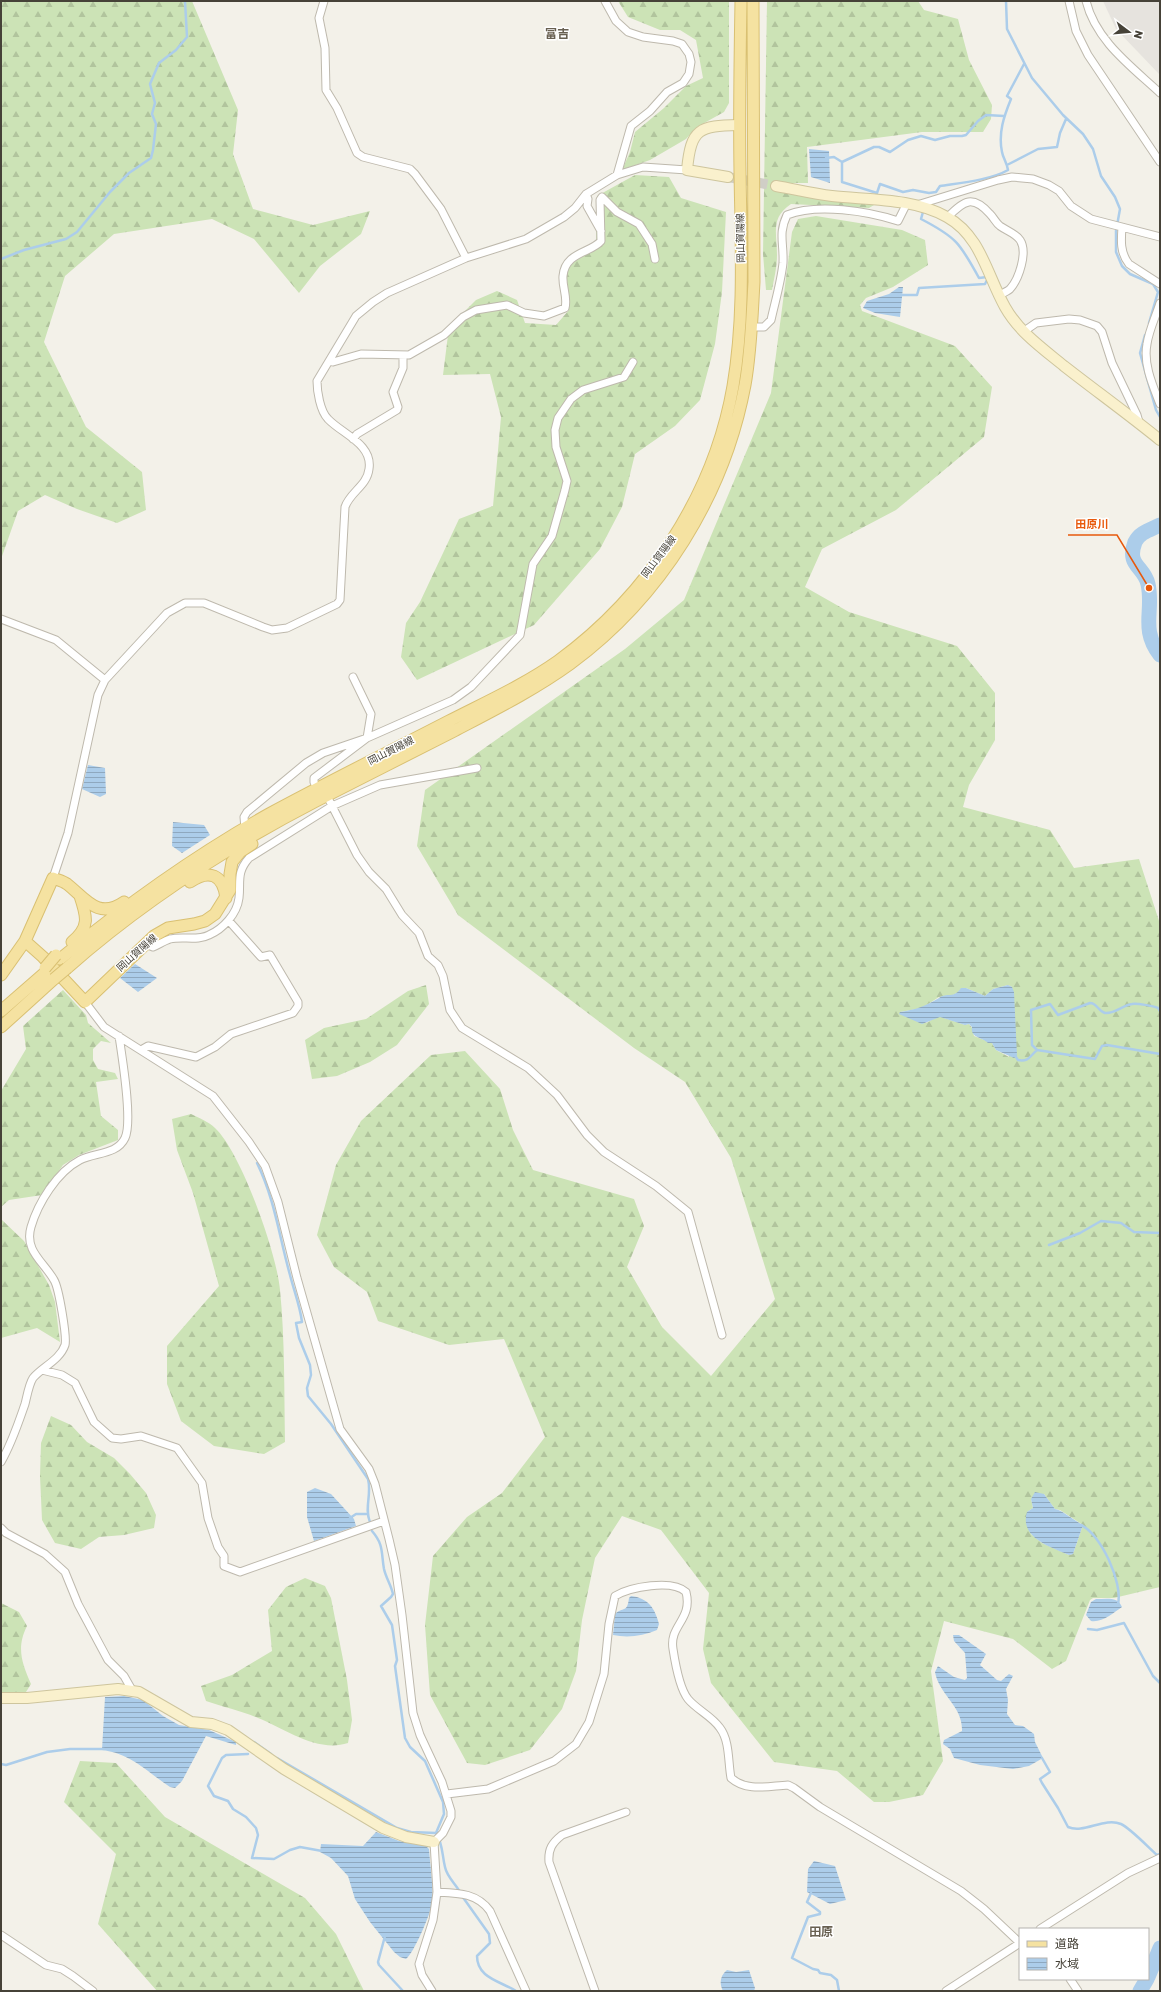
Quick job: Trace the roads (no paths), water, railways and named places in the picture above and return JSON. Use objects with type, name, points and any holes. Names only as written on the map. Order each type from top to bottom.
[{"type":"main road","name":"岡山賀陽線","points":[[1,1027],[61,961],[130,903],[183,866],[245,829],[317,789],[511,689],[557,662],[594,631],[620,606],[656,564],[678,532],[700,490],[719,442],[732,388],[740,330],[742,289],[739,125],[741,1]]},
{"type":"main road","name":"岡山賀陽線","points":[[61,961],[115,928],[225,852],[315,802],[505,704],[546,680],[571,663],[600,639],[659,578],[685,540],[711,492],[730,444],[745,385],[752,327],[754,282],[752,1]]},
{"type":"main road","name":"岡山賀陽線","points":[[85,1002],[154,936],[168,928],[205,920],[215,914],[230,890],[232,862],[240,852],[285,826],[315,802]]},
{"type":"main road","name":"岡山賀陽線","points":[[53,878],[66,883],[96,908],[109,910],[120,905],[171,869],[183,866]]},
{"type":"main road","name":"岡山賀陽線","points":[[115,928],[136,920],[195,878],[208,874],[217,877],[222,881],[226,898]]},
{"type":"main road","points":[[1,975],[25,941],[53,878]]},
{"type":"main road","name":"岡山賀陽線","points":[[61,961],[84,928],[86,920],[80,896]]},
{"type":"main road","points":[[25,941],[43,957],[85,1002]]},
{"type":"main road","name":"岡山賀陽線","points":[[1,1011],[34,983],[49,973]]},
{"type":"street","points":[[324,1],[319,18],[325,48],[326,90],[337,108],[357,153],[363,157],[410,169],[441,209],[466,258]]},
{"type":"street","points":[[605,1],[616,21],[628,32],[644,37],[673,41],[682,44],[689,54],[691,62],[689,74],[683,83],[667,92],[650,111],[631,126],[617,175]]},
{"type":"street","points":[[1068,1],[1076,31],[1088,55],[1160,162]]},
{"type":"street","points":[[1086,1],[1093,20],[1106,41],[1160,93]]},
{"type":"street","points":[[687,170],[689,147],[698,133],[712,126],[739,125]]},
{"type":"street","points":[[53,878],[68,833],[98,695],[105,680],[167,613],[185,603],[204,603],[263,627],[280,630],[287,628],[340,600],[345,507],[347,502],[367,478],[369,460],[366,451],[325,414],[317,388],[317,381],[356,316],[373,302],[387,294],[466,258],[526,238],[552,225],[575,208],[586,194],[617,175],[643,167],[687,170],[728,177]]},
{"type":"street","points":[[752,327],[764,327],[771,320],[782,264],[783,245],[781,231],[787,215],[799,210],[813,208],[878,215],[898,220],[912,204],[1012,177],[1033,179],[1049,185],[1059,191],[1071,206],[1080,214],[1091,219],[1160,237]]},
{"type":"street","points":[[776,186],[830,196],[912,204],[948,217],[972,238],[982,254],[1005,307],[1023,332],[1093,389],[1160,440]]},
{"type":"street","points":[[586,194],[587,206],[601,231]]},
{"type":"street","points":[[329,361],[333,362],[361,354],[409,355],[444,335],[463,317],[476,310],[499,305],[507,305],[524,313],[544,316],[560,311],[565,308],[566,302],[563,276],[565,268],[580,252],[599,243],[601,238],[600,200],[604,197],[609,206],[640,224],[652,244],[654,259]]},
{"type":"street","points":[[948,217],[958,205],[966,202],[974,202],[982,206],[999,225],[1017,236],[1021,241],[1024,249],[1023,262],[1011,289],[1000,295]]},
{"type":"street","points":[[1118,226],[1122,247],[1129,264],[1160,284]]},
{"type":"street","points":[[1160,303],[1146,344],[1146,363],[1160,404]]},
{"type":"street","points":[[1023,332],[1036,322],[1068,319],[1080,320],[1097,326],[1102,332],[1112,363],[1137,415],[1138,422]]},
{"type":"street","points":[[353,439],[357,434],[397,410],[398,407],[393,392],[403,368],[403,355]]},
{"type":"street","points":[[245,829],[244,817],[247,812],[306,763],[322,754],[367,738],[453,700],[471,687],[520,635],[533,564],[552,536],[566,490],[567,481],[556,447],[555,430],[558,418],[571,399],[577,394],[583,390],[624,377],[633,362]]},
{"type":"street","points":[[1,619],[56,640],[105,680]]},
{"type":"street","points":[[317,789],[314,778],[367,738],[371,714],[353,677]]},
{"type":"street","points":[[146,944],[153,947],[170,939],[209,936],[229,921],[238,899],[239,878],[242,867],[249,858],[332,806],[380,785],[477,768]]},
{"type":"street","points":[[327,796],[357,855],[369,872],[386,889],[402,915],[419,933],[428,956],[438,965],[443,976],[450,1010],[462,1028],[528,1068],[557,1095],[587,1135],[604,1152],[656,1186],[688,1212],[722,1335]]},
{"type":"street","points":[[141,1050],[148,1046],[196,1057],[215,1047],[231,1034],[293,1013],[298,1006],[298,1002],[270,956],[261,957],[229,921]]},
{"type":"street","points":[[85,1002],[104,1027],[213,1096],[249,1142],[265,1166],[278,1202],[297,1278],[340,1429],[369,1469],[384,1521],[395,1564],[413,1713],[420,1735],[447,1794],[451,1818],[438,1840],[437,1892],[434,1913],[419,1964],[422,1975],[432,1991]]},
{"type":"street","points":[[1,1462],[12,1443],[33,1378],[57,1357],[65,1345],[60,1298],[54,1280],[36,1257],[31,1246],[29,1235],[40,1204],[65,1172],[80,1159],[116,1149],[122,1144],[126,1137],[128,1129],[127,1109],[119,1036]]},
{"type":"street","points":[[42,1370],[62,1375],[75,1383],[94,1422],[112,1438],[121,1439],[141,1436],[177,1448],[202,1483],[208,1518],[218,1547],[224,1556],[224,1566],[240,1572],[326,1540],[384,1521]]},
{"type":"street","points":[[1,1528],[6,1533],[45,1554],[65,1572],[78,1604],[108,1660],[124,1676],[132,1690]]},
{"type":"street","points":[[447,1794],[488,1790],[554,1761],[567,1752],[582,1736],[596,1700],[607,1662],[609,1624],[615,1596],[651,1586],[667,1584],[680,1586],[686,1592],[688,1600],[687,1609],[685,1616],[673,1634],[672,1648],[682,1686],[688,1699],[720,1728],[726,1740],[731,1778],[738,1784],[746,1787],[788,1785],[794,1788],[820,1807],[961,1892],[984,1909],[1019,1942]]},
{"type":"street","points":[[1,1698],[27,1698],[118,1689],[132,1690],[146,1695],[186,1719],[220,1726],[228,1730],[284,1769],[383,1828],[406,1837],[438,1840]]},
{"type":"street","points":[[595,1991],[549,1862],[548,1852],[554,1842],[562,1835],[626,1812]]},
{"type":"street","points":[[1042,1928],[1128,1873],[1160,1858]]},
{"type":"street","points":[[437,1892],[460,1893],[478,1899],[484,1903],[490,1911],[526,1991]]},
{"type":"street","points":[[1,1935],[46,1965],[68,1973],[93,1991]]},
{"type":"street","points":[[946,1991],[1019,1944]]},
{"type":"street","points":[[1071,1980],[1078,1991]]},
{"type":"water","points":[[809,149],[829,151],[830,183],[811,177]]},
{"type":"water","points":[[899,287],[903,287],[900,317],[875,313],[863,308],[867,301],[889,294]]},
{"type":"water","points":[[88,765],[105,768],[106,794],[100,797],[82,789]]},
{"type":"water","points":[[173,822],[204,825],[210,835],[182,853],[172,846]]},
{"type":"water","points":[[135,964],[157,978],[138,992],[120,978]]},
{"type":"water","points":[[1008,985],[1012,987],[1014,992],[1017,1056],[1014,1058],[996,1050],[992,1043],[988,1043],[975,1035],[969,1024],[965,1025],[940,1017],[922,1024],[899,1014],[900,1012],[925,1006],[942,996],[956,993],[961,988],[966,988],[985,996],[993,989]]},
{"type":"water","points":[[315,1488],[331,1494],[354,1519],[356,1526],[314,1541],[307,1517],[307,1492]]},
{"type":"water","points":[[1035,1492],[1044,1494],[1055,1509],[1061,1511],[1083,1525],[1073,1554],[1069,1555],[1046,1545],[1032,1535],[1028,1529],[1026,1521],[1027,1512],[1033,1508],[1031,1499]]},
{"type":"water","points":[[631,1596],[642,1599],[650,1605],[659,1624],[657,1630],[635,1636],[613,1635],[615,1614],[626,1608]]},
{"type":"water","points":[[1096,1599],[1115,1600],[1120,1603],[1122,1607],[1103,1619],[1091,1621],[1086,1615],[1091,1602]]},
{"type":"water","points":[[953,1635],[959,1635],[986,1654],[980,1665],[997,1680],[1001,1681],[1009,1674],[1013,1676],[1006,1689],[1008,1700],[1007,1714],[1015,1725],[1023,1726],[1034,1734],[1035,1742],[1043,1758],[1029,1766],[1013,1769],[980,1765],[954,1758],[950,1749],[943,1744],[944,1740],[962,1731],[961,1722],[955,1707],[937,1680],[935,1672],[938,1666],[954,1677],[965,1680],[967,1678],[965,1653],[954,1641]]},
{"type":"water","points":[[124,1696],[143,1700],[163,1716],[179,1725],[209,1730],[236,1742],[236,1745],[206,1736],[182,1781],[175,1788],[170,1787],[130,1759],[113,1752],[102,1750],[105,1697]]},
{"type":"water","points":[[376,1832],[399,1841],[426,1846],[429,1849],[432,1884],[431,1908],[422,1932],[406,1959],[400,1957],[394,1952],[370,1922],[355,1899],[348,1876],[331,1858],[320,1852],[321,1844],[363,1846]]},
{"type":"water","points":[[814,1861],[835,1866],[846,1900],[830,1904],[807,1892],[808,1869]]},
{"type":"water","points":[[727,1970],[736,1972],[749,1970],[755,1988],[754,1991],[723,1991],[721,1980]]},
{"type":"waterway","points":[[1,259],[24,250],[66,239],[77,232],[110,192],[129,173],[151,158],[156,124],[152,114],[155,103],[150,84],[159,63],[176,50],[187,37],[185,1]]},
{"type":"waterway","points":[[1006,1],[1007,29],[1032,78],[1063,115],[1083,134],[1093,149],[1101,176],[1115,197],[1120,209],[1116,231],[1116,252],[1122,266],[1130,274],[1153,284],[1158,292],[1149,323]]},
{"type":"waterway","points":[[826,158],[834,157],[842,162],[842,182],[877,193],[880,184],[903,192],[913,190],[929,193],[936,192],[940,186],[975,181],[1008,170],[1002,152],[1001,131],[1011,99],[1007,96],[1024,64]]},
{"type":"waterway","points":[[842,162],[874,147],[879,147],[890,152],[908,140],[921,136],[935,140],[950,136],[966,135],[978,121],[986,115],[1004,116]]},
{"type":"waterway","points":[[1007,165],[1038,149],[1057,147],[1060,133],[1066,119]]},
{"type":"waterway","points":[[899,295],[917,295],[919,288],[985,284],[988,278],[979,278],[962,249],[956,242],[950,236],[921,219],[923,212]]},
{"type":"waterway","points":[[1145,335],[1140,353],[1156,410],[1160,417]]},
{"type":"waterway","points":[[1160,525],[1140,536],[1135,542],[1133,550],[1134,561],[1143,573],[1148,584],[1150,603],[1149,628],[1154,646],[1160,655]]},
{"type":"waterway","points":[[1037,1050],[1032,1045],[1031,1010],[1050,1004],[1058,1015],[1092,1003],[1105,1013],[1134,1004],[1156,1007],[1160,1011]]},
{"type":"waterway","points":[[1014,1054],[1018,1060],[1025,1060],[1029,1058],[1037,1050],[1095,1059],[1102,1046],[1107,1045],[1160,1054]]},
{"type":"waterway","points":[[257,1163],[272,1204],[300,1310],[302,1322],[296,1323],[299,1338],[310,1365],[311,1375],[307,1388],[308,1396],[331,1424],[368,1479],[368,1517],[370,1522]]},
{"type":"waterway","points":[[1049,1245],[1080,1233],[1101,1221],[1121,1223],[1134,1232],[1160,1233]]},
{"type":"waterway","points":[[350,1518],[356,1514],[366,1514]]},
{"type":"waterway","points":[[1081,1525],[1089,1530],[1096,1538],[1109,1560],[1117,1584],[1119,1595],[1118,1604]]},
{"type":"waterway","points":[[372,1531],[379,1540],[384,1569],[393,1594],[381,1606],[392,1625],[397,1660],[395,1666],[405,1738],[410,1747],[425,1761],[443,1802],[444,1814],[436,1833]]},
{"type":"waterway","points":[[1088,1629],[1097,1630],[1124,1623],[1153,1676],[1160,1683]]},
{"type":"waterway","points":[[254,1742],[271,1754]]},
{"type":"waterway","points":[[1,1764],[6,1765],[47,1752],[70,1749],[104,1749]]},
{"type":"waterway","points":[[248,1754],[226,1755],[222,1758],[208,1786],[214,1796],[228,1801],[233,1809],[246,1817],[256,1828],[258,1835],[252,1858],[274,1859],[290,1850],[300,1847],[322,1851]]},
{"type":"waterway","points":[[277,1758],[397,1828],[411,1832],[436,1833],[441,1845],[446,1871],[460,1892]]},
{"type":"waterway","points":[[1042,1758],[1050,1772],[1040,1779],[1068,1827],[1074,1829],[1108,1822],[1121,1824],[1157,1855],[1160,1854]]},
{"type":"waterway","points":[[811,1893],[807,1902],[820,1912],[820,1914],[808,1917],[792,1958],[818,1970],[820,1973],[831,1975],[837,1980],[839,1991]]},
{"type":"waterway","points":[[462,1896],[489,1934],[490,1943],[477,1956],[481,1969],[490,1978],[516,1991]]},
{"type":"waterway","points":[[385,1936],[378,1962],[379,1965],[403,1991]]},
{"type":"waterway","points":[[1149,1975],[1160,1948]]},
{"type":"waterway","points":[[1140,1991],[1146,1980]]},
{"type":"tunnel","points":[[728,177],[776,186]]},
{"type":"place","name":"田原川","points":[[1149,588]]},
{"type":"district","name":"富吉","points":[[557,34]]},
{"type":"district","name":"田原","points":[[821,1932]]}]
